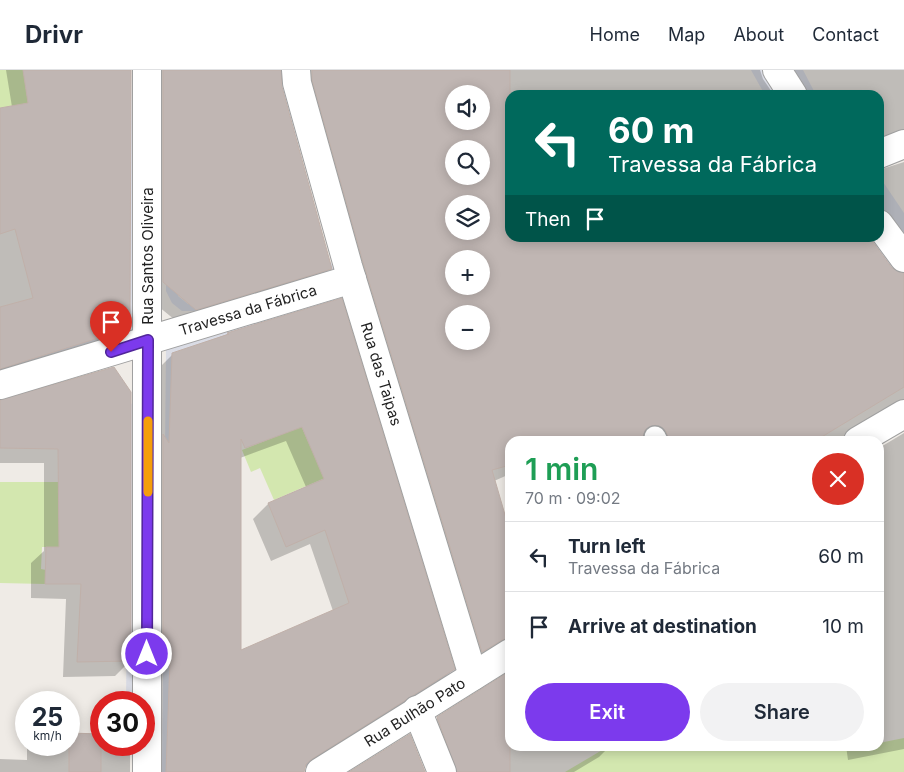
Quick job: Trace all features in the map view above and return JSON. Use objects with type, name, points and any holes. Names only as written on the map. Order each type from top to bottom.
[{"type":"street","name":"Rua Santos Oliveira","points":[[147,70],[147,772]]},
{"type":"street","name":"Rua das Taipas","points":[[296,70],[297,83],[352,279],[473,676]]},
{"type":"street","points":[[778,70],[790,90]]},
{"type":"street","points":[[884,152],[904,144]]},
{"type":"street","points":[[884,231],[904,258]]},
{"type":"street","name":"Travessa da Fábrica","points":[[0,385],[352,279]]},
{"type":"street","points":[[867,436],[904,414]]},
{"type":"street","name":"Rua Bulhão Pato","points":[[320,772],[505,656]]},
{"type":"street","points":[[417,710],[442,772]]},
{"type":"green space","points":[[0,70],[23,70],[28,103],[0,108]]},
{"type":"green space","points":[[279,375],[309,444],[327,477],[274,500],[260,468],[251,472],[242,450],[285,433]]},
{"type":"green space","points":[[0,482],[59,482],[62,547],[42,547],[41,569],[46,570],[45,584],[0,583]]},
{"type":"green space","points":[[904,738],[904,772],[565,772],[601,751],[884,751],[884,742]]},
{"type":"shaded area","points":[[132,70],[138,70],[134,331],[0,372],[0,368],[130,178]]},
{"type":"shaded area","points":[[169,70],[178,296],[188,304],[199,305],[333,263],[281,84],[280,70],[284,70],[336,269],[195,311],[182,311],[172,303],[166,291]]},
{"type":"shaded area","points":[[751,70],[803,70],[813,90],[762,90]]},
{"type":"shaded area","points":[[884,183],[904,213],[904,295],[865,242],[884,242]]},
{"type":"shaded area","points":[[345,294],[462,665],[459,672],[297,772],[285,772],[458,665],[422,567],[379,414],[343,299],[172,353],[168,772],[162,772],[166,348]]},
{"type":"shaded area","points":[[136,403],[133,691],[126,691],[129,404]]},
{"type":"building","points":[[23,70],[131,70],[130,328],[0,369],[0,307],[33,298],[15,229],[0,234],[0,108],[28,103]]},
{"type":"building","points":[[163,70],[281,70],[282,87],[332,269],[196,310],[163,282]]},
{"type":"building","points":[[312,70],[510,70],[510,90],[505,90],[505,242],[873,242],[892,268],[904,273],[904,387],[823,436],[668,436],[666,431],[655,425],[645,430],[644,436],[505,436],[505,466],[492,470],[505,515],[505,639],[482,652],[363,262],[312,80]]},
{"type":"building","points":[[342,298],[455,669],[312,759],[306,764],[304,772],[166,772],[170,661],[163,661],[163,434],[169,443],[172,353],[229,334],[227,333]],"holes":[[[302,427],[324,479],[268,503],[286,547],[325,530],[349,603],[241,650],[241,439],[245,448]]]},
{"type":"building","points":[[114,367],[131,392],[131,661],[77,662],[81,584],[45,584],[46,547],[59,547],[58,449],[0,448],[0,400]]},
{"type":"building","points":[[505,674],[505,751],[510,751],[510,772],[457,772],[437,717]]},
{"type":"building","points":[[80,733],[90,734],[90,756],[101,756],[101,772],[69,772],[69,756],[80,756]]},
{"type":"building","points":[[410,734],[425,772],[349,772]]},
{"type":"slow traffic","points":[[148,421],[148,492]]},
{"type":"route","points":[[111,352],[148,340],[147,654]]}]
